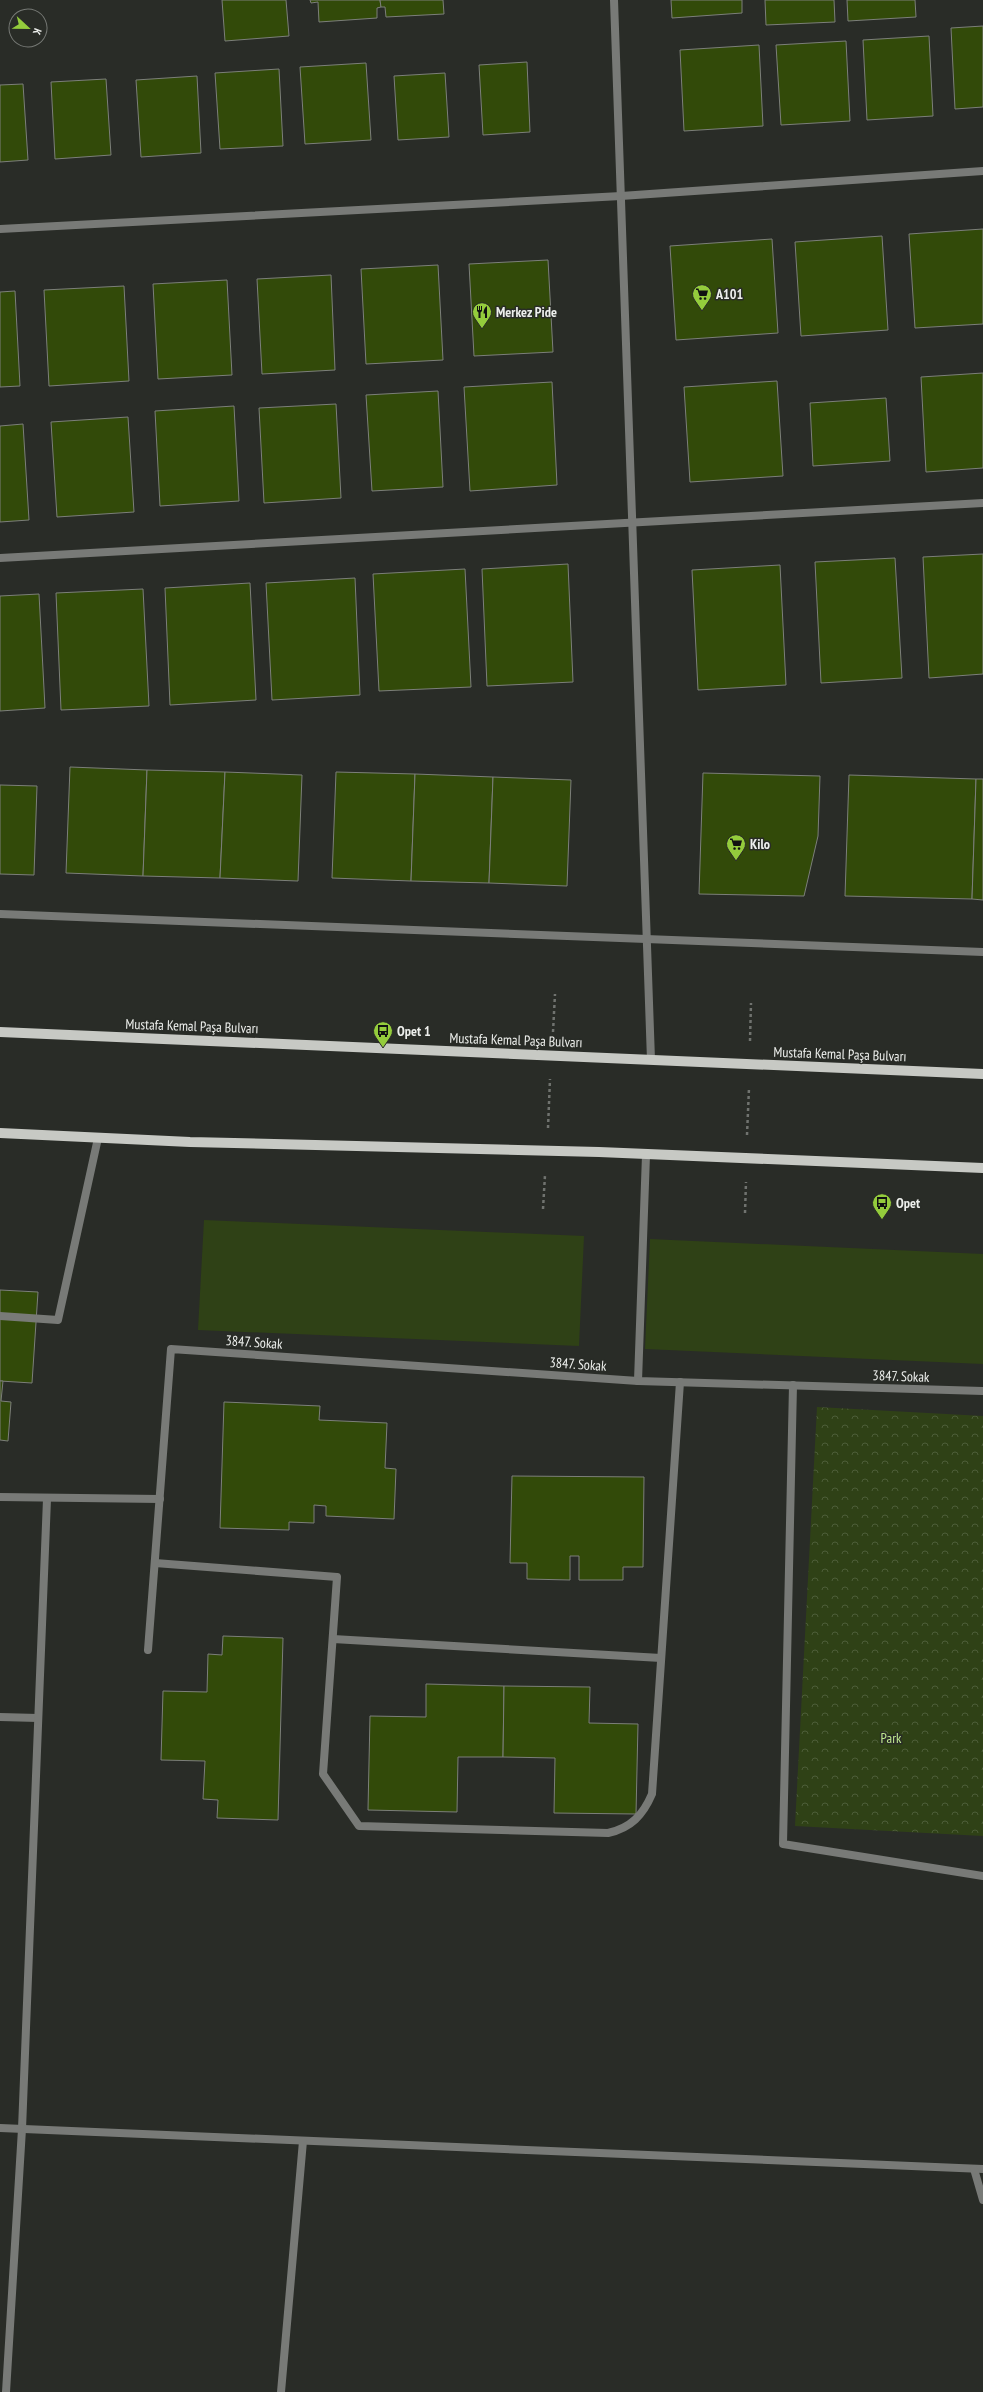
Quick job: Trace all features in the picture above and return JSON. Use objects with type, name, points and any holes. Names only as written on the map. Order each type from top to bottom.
[{"type":"main road","name":"Mustafa Kemal Paşa Bulvarı","points":[[0,1032],[983,1074]]},
{"type":"main road","points":[[0,1134],[547,1151],[983,1168]]},
{"type":"street","points":[[614,0],[651,1060]]},
{"type":"street","points":[[0,229],[621,196],[983,171]]},
{"type":"street","points":[[0,558],[983,503]]},
{"type":"street","points":[[0,914],[983,952]]},
{"type":"street","points":[[0,1316],[58,1320],[98,1138]]},
{"type":"street","points":[[638,1381],[646,1155]]},
{"type":"street","name":"3847. Sokak","points":[[160,1499],[171,1349],[638,1381],[983,1391]]},
{"type":"street","points":[[155,1563],[337,1577],[323,1774],[359,1826],[608,1833],[630,1825],[639,1818],[652,1794],[680,1382]]},
{"type":"street","points":[[793,1386],[783,1844],[983,1876]]},
{"type":"street","points":[[0,1497],[47,1499],[160,1499],[148,1650]]},
{"type":"street","points":[[6,2392],[22,2129],[47,1499]]},
{"type":"street","points":[[332,1639],[661,1658]]},
{"type":"street","points":[[0,1717],[38,1718]]},
{"type":"street","points":[[0,2128],[983,2169]]},
{"type":"street","points":[[281,2392],[303,2141]]},
{"type":"street","points":[[974,2169],[983,2200]]},
{"type":"path","points":[[544,1209],[555,994]]},
{"type":"path","points":[[745,1213],[750,1004]]},
{"type":"green space","points":[[204,1220],[584,1236],[579,1346],[198,1330]]},
{"type":"green space","points":[[650,1239],[983,1254],[983,1364],[645,1349]]},
{"type":"green space","name":"Park","points":[[817,1407],[983,1416],[983,1836],[795,1826]]},
{"type":"building","points":[[222,0],[286,0],[289,36],[225,41]]},
{"type":"building","points":[[310,0],[380,0],[381,7],[377,8],[377,18],[319,22],[318,2],[311,3]]},
{"type":"building","points":[[380,0],[443,0],[444,14],[386,17],[385,7],[381,7]]},
{"type":"building","points":[[671,0],[742,0],[742,13],[672,18]]},
{"type":"building","points":[[765,0],[834,0],[835,22],[766,25]]},
{"type":"building","points":[[847,0],[915,0],[916,17],[848,21]]},
{"type":"building","points":[[983,26],[983,107],[955,109],[951,28]]},
{"type":"building","points":[[929,36],[933,116],[867,120],[863,40]]},
{"type":"building","points":[[846,41],[850,121],[781,125],[776,45]]},
{"type":"building","points":[[759,45],[763,126],[684,131],[680,50]]},
{"type":"building","points":[[527,62],[530,132],[483,135],[479,65]]},
{"type":"building","points":[[366,63],[371,140],[305,144],[300,67]]},
{"type":"building","points":[[279,69],[283,146],[220,149],[215,73]]},
{"type":"building","points":[[445,73],[449,137],[398,140],[394,76]]},
{"type":"building","points":[[197,76],[201,153],[141,157],[136,80]]},
{"type":"building","points":[[106,79],[111,155],[55,159],[51,82]]},
{"type":"building","points":[[23,84],[28,160],[0,162],[0,85]]},
{"type":"building","points":[[983,229],[983,324],[915,328],[909,234]]},
{"type":"building","points":[[882,236],[888,330],[801,336],[795,242]]},
{"type":"building","points":[[772,239],[778,333],[676,340],[670,246]]},
{"type":"building","points":[[548,260],[553,352],[474,356],[469,264]]},
{"type":"building","points":[[438,265],[443,360],[366,364],[361,269]]},
{"type":"building","points":[[331,275],[335,370],[262,374],[257,279]]},
{"type":"building","points":[[227,280],[232,375],[158,379],[153,284]]},
{"type":"building","points":[[124,286],[129,381],[49,386],[44,290]]},
{"type":"building","points":[[15,291],[20,386],[0,387],[0,292]]},
{"type":"building","points":[[983,373],[983,468],[926,472],[921,377]]},
{"type":"building","points":[[777,381],[783,476],[690,482],[684,387]]},
{"type":"building","points":[[552,382],[557,485],[470,491],[464,387]]},
{"type":"building","points":[[438,391],[443,487],[372,491],[366,395]]},
{"type":"building","points":[[886,398],[890,461],[813,466],[810,403]]},
{"type":"building","points":[[336,404],[341,498],[264,503],[259,408]]},
{"type":"building","points":[[234,406],[239,501],[160,506],[155,411]]},
{"type":"building","points":[[128,417],[134,512],[57,517],[51,422]]},
{"type":"building","points":[[23,424],[29,520],[0,522],[0,426]]},
{"type":"building","points":[[983,554],[983,674],[929,678],[923,557]]},
{"type":"building","points":[[895,558],[902,678],[821,683],[815,562]]},
{"type":"building","points":[[568,564],[573,682],[487,686],[482,569]]},
{"type":"building","points":[[780,565],[786,685],[698,690],[692,570]]},
{"type":"building","points":[[465,569],[471,687],[379,691],[373,574]]},
{"type":"building","points":[[355,578],[360,695],[272,700],[266,583]]},
{"type":"building","points":[[250,583],[256,700],[170,705],[165,588]]},
{"type":"building","points":[[143,589],[149,706],[61,710],[56,593]]},
{"type":"building","points":[[39,594],[45,708],[0,711],[0,596]]},
{"type":"building","points":[[70,767],[147,770],[143,876],[66,873]]},
{"type":"building","points":[[147,770],[225,772],[220,878],[143,876]]},
{"type":"building","points":[[225,772],[302,775],[298,881],[220,878]]},
{"type":"building","points":[[336,772],[415,774],[411,881],[332,878]]},
{"type":"building","points":[[703,773],[820,776],[818,836],[804,896],[699,894]]},
{"type":"building","points":[[415,774],[493,777],[489,883],[411,881]]},
{"type":"building","points":[[849,775],[976,779],[972,899],[845,896]]},
{"type":"building","points":[[493,777],[571,780],[567,886],[489,883]]},
{"type":"building","points":[[976,779],[983,779],[983,900],[972,899]]},
{"type":"building","points":[[0,785],[37,786],[34,875],[0,874]]},
{"type":"building","points":[[0,1290],[38,1292],[32,1383],[0,1381]]},
{"type":"building","points":[[0,1381],[3,1381],[1,1401],[11,1402],[8,1441],[0,1440]]},
{"type":"building","points":[[224,1402],[320,1406],[319,1420],[387,1423],[385,1468],[396,1469],[394,1519],[326,1516],[326,1506],[314,1505],[314,1523],[289,1522],[289,1530],[220,1528]]},
{"type":"building","points":[[512,1476],[644,1477],[643,1567],[623,1567],[623,1580],[579,1580],[579,1556],[570,1556],[570,1580],[527,1579],[527,1563],[510,1563]]},
{"type":"building","points":[[223,1636],[283,1638],[278,1820],[217,1818],[218,1800],[203,1799],[205,1761],[161,1760],[163,1691],[207,1692],[208,1654],[222,1655]]},
{"type":"building","points":[[426,1684],[504,1686],[503,1757],[458,1757],[457,1812],[368,1810],[370,1716],[426,1717]]},
{"type":"building","points":[[504,1686],[590,1687],[589,1723],[638,1724],[636,1814],[554,1813],[555,1758],[503,1757]]},
{"type":"place","name":"A101","points":[[702,311]]},
{"type":"place","name":"Merkez Pide","points":[[482,329]]},
{"type":"place","name":"Kilo","points":[[736,861]]},
{"type":"place","name":"Opet 1","points":[[383,1048]]},
{"type":"place","name":"Opet","points":[[882,1220]]}]
